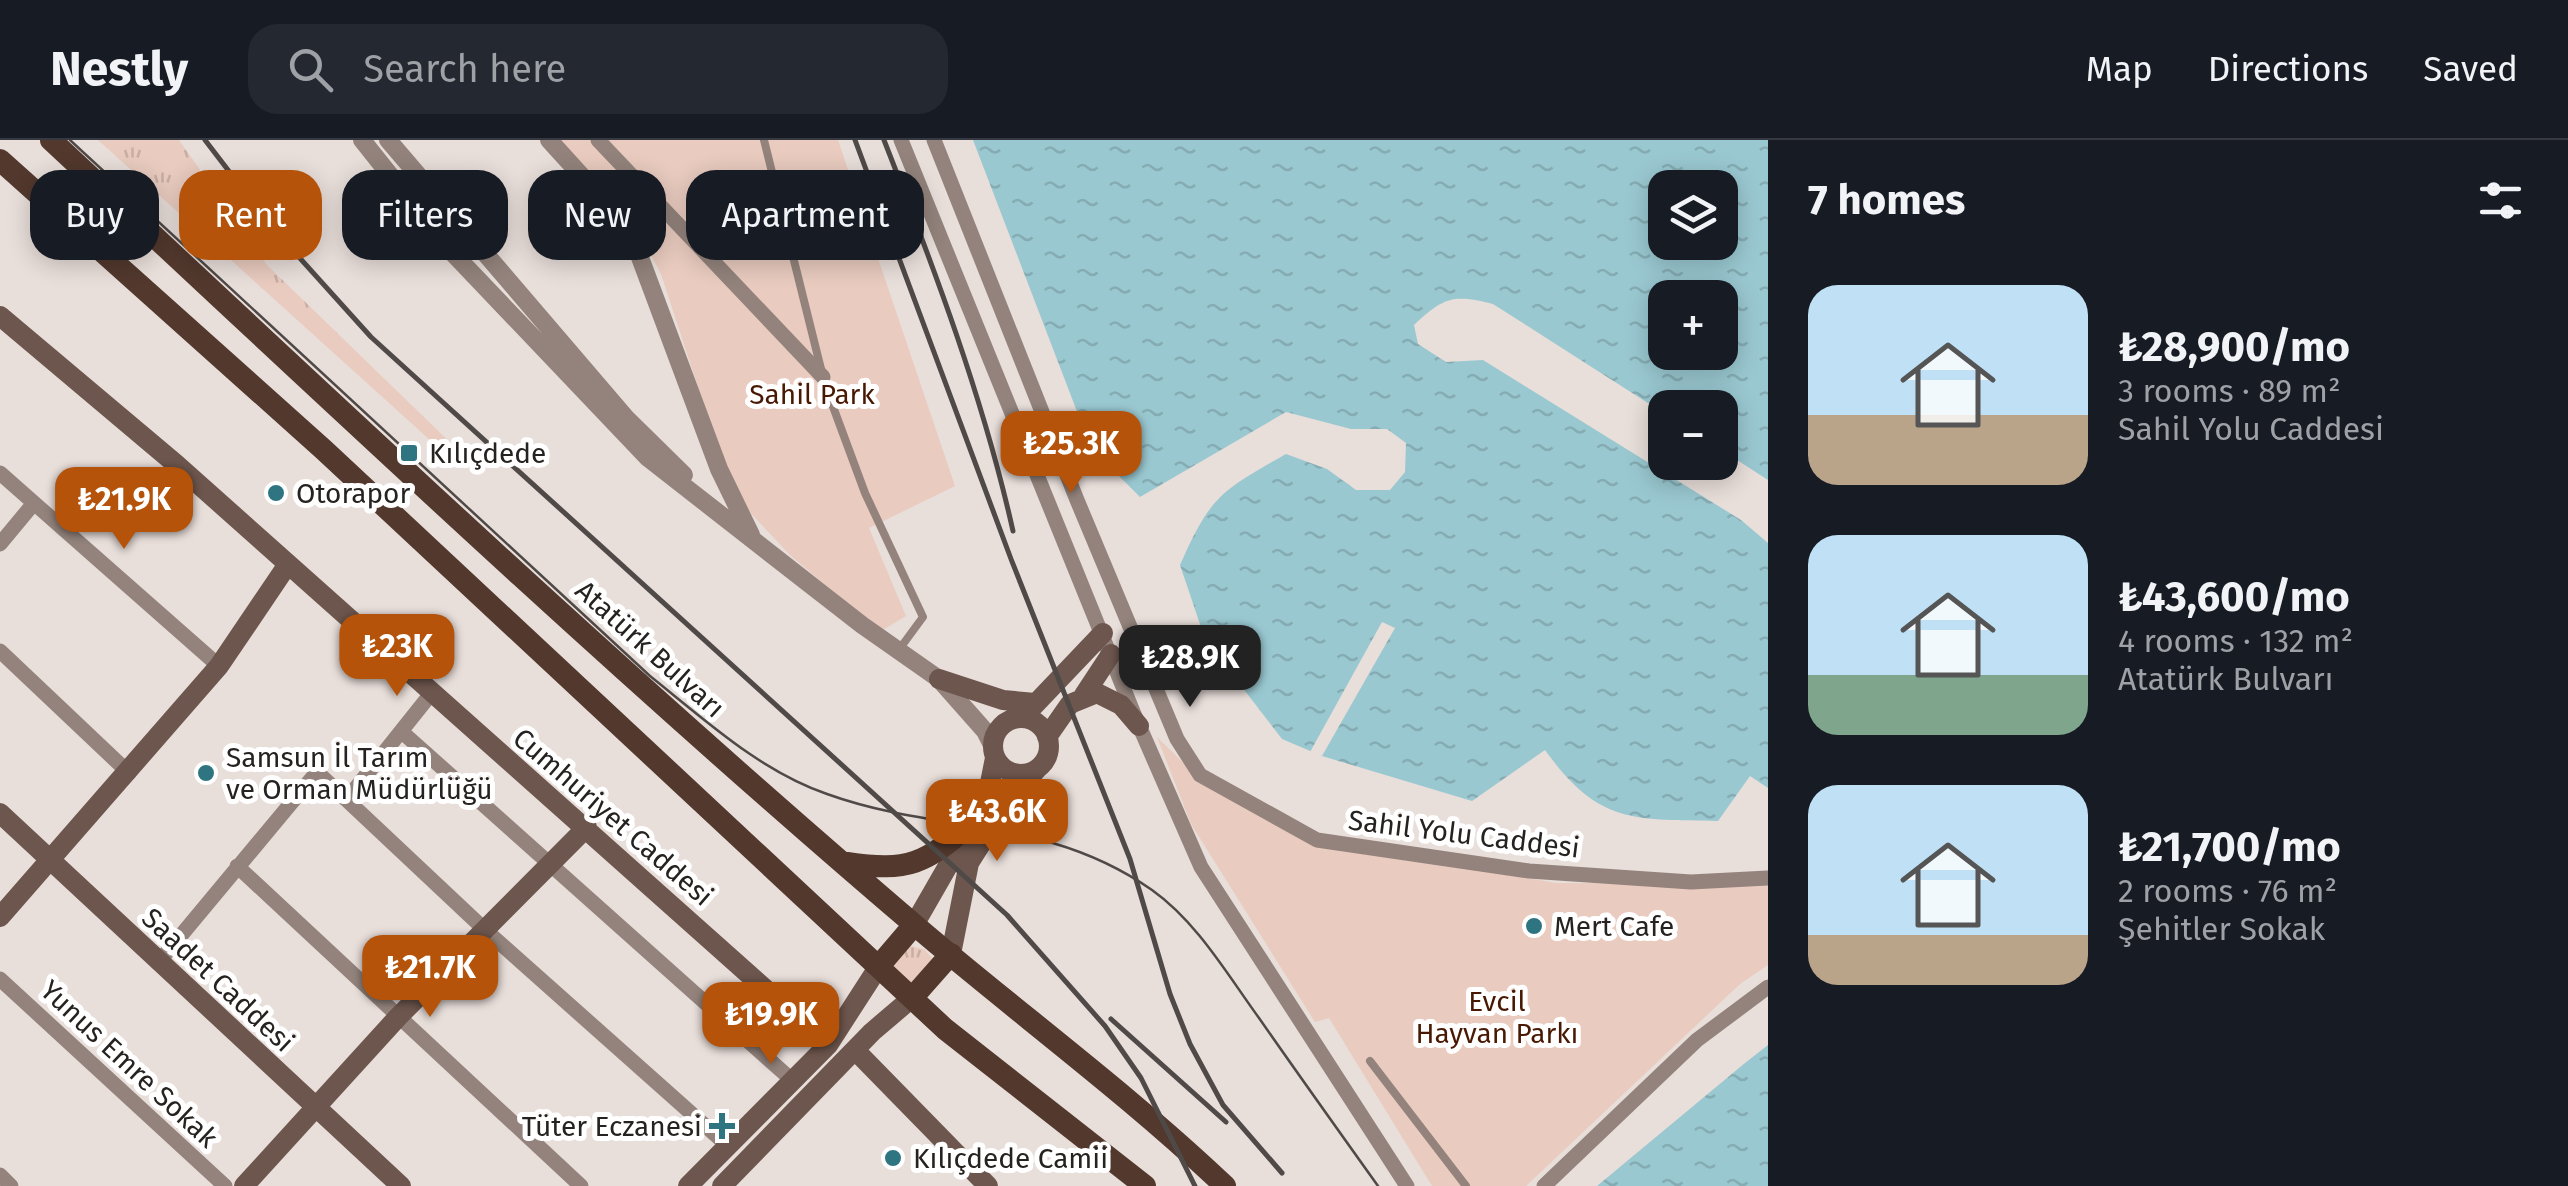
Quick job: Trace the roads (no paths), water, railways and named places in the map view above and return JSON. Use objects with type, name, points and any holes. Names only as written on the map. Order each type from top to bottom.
[{"type":"main road","name":"Atatürk Bulvarı","points":[[51,140],[351,419],[914,925],[1074,1053],[1225,1186]]},
{"type":"main road","points":[[0,160],[338,464],[945,1028],[1145,1186]]},
{"type":"main road","name":"Cumhuriyet Caddesi","points":[[0,316],[177,466],[286,567],[587,827],[828,1045]]},
{"type":"main road","points":[[0,917],[219,666],[286,567]]},
{"type":"main road","points":[[688,1186],[828,1045],[879,966],[914,925],[987,798],[1002,724],[1028,710],[1103,633]]},
{"type":"main road","points":[[722,1186],[854,1050],[914,997],[951,954],[969,863],[1005,806],[1048,755],[1048,737],[1070,704],[1084,695],[1111,654]]},
{"type":"main road","points":[[939,678],[1028,710],[1048,737]]},
{"type":"main road","points":[[1084,695],[1110,697],[1139,726]]},
{"type":"main road","points":[[994,752],[1014,773],[1038,768]]},
{"type":"main road","name":"Saadet Caddesi","points":[[0,813],[401,1186]]},
{"type":"main road","points":[[847,862],[900,868],[922,862],[971,823]]},
{"type":"main road","points":[[244,1186],[483,928],[587,827]]},
{"type":"main road","points":[[854,1050],[988,1186]]},
{"type":"street","points":[[362,140],[448,248],[648,458],[754,543],[939,678],[985,731],[994,752]]},
{"type":"street","points":[[388,140],[628,420],[684,474],[698,496]]},
{"type":"street","points":[[549,140],[629,228],[719,469],[754,543]]},
{"type":"street","points":[[598,140],[823,377]]},
{"type":"street","points":[[902,140],[1139,726],[1220,901],[1407,1186]]},
{"type":"street","name":"Sahil Yolu Caddesi","points":[[934,140],[1177,739],[1200,775],[1280,822],[1333,843],[1529,871],[1691,882],[1768,878]]},
{"type":"street","points":[[0,473],[219,666]]},
{"type":"street","points":[[0,544],[34,503]]},
{"type":"street","points":[[0,651],[129,772]]},
{"type":"street","points":[[347,800],[430,695]]},
{"type":"street","points":[[402,732],[793,1081]]},
{"type":"street","points":[[158,962],[317,772],[483,928],[728,1146]]},
{"type":"street","points":[[237,866],[581,1186]]},
{"type":"street","name":"Yunus Emre Sokak","points":[[0,979],[225,1186]]},
{"type":"street","points":[[1544,1186],[1697,1040],[1768,986]]},
{"type":"street","points":[[0,1175],[11,1186]]},
{"type":"lane","points":[[764,140],[823,377],[866,493],[923,617],[898,651]]},
{"type":"lane","points":[[1370,1061],[1466,1186]]},
{"type":"water","points":[[973,140],[1768,140],[1768,480],[1738,461],[1738,390],[1648,390],[1648,403],[1493,304],[1450,300],[1433,308],[1414,325],[1418,344],[1446,362],[1483,360],[1648,462],[1648,480],[1676,480],[1741,520],[1768,543],[1768,788],[1750,776],[1718,821],[1663,820],[1620,813],[1583,792],[1545,750],[1472,801],[1322,756],[1282,739],[1205,639],[1180,565],[1200,523],[1220,497],[1286,454],[1327,469],[1356,490],[1390,490],[1405,472],[1406,443],[1387,429],[1351,429],[1286,412],[1140,497],[1091,448]]},
{"type":"water","points":[[1768,1045],[1768,1186],[1597,1186],[1745,1063]]},
{"type":"tram line","points":[[70,140],[650,676],[734,743],[779,772],[827,794],[911,816],[1032,837],[1112,866],[1152,890],[1183,917],[1210,950],[1378,1186]]},
{"type":"railway","points":[[205,140],[270,225],[371,337],[1007,915],[1105,1026],[1141,1078],[1195,1186]]},
{"type":"railway","points":[[855,140],[1011,559],[1130,859],[1170,994],[1190,1044],[1223,1105],[1282,1173]]},
{"type":"railway","points":[[884,140],[972,382],[1013,531]]},
{"type":"railway","points":[[1111,1019],[1226,1122]]},
{"type":"place","name":"Kılıçdede","points":[[409,453]]},
{"type":"place","name":"Otorapor","points":[[276,493]]},
{"type":"place","name":"Samsun İl Tarım ve Orman Müdürlüğü","points":[[206,773]]},
{"type":"place","name":"Mert Cafe","points":[[1534,926]]},
{"type":"place","name":"Tüter Eczanesi","points":[[722,1126]]},
{"type":"place","name":"Kılıçdede Camii","points":[[893,1158]]},
{"type":"park label","name":"Sahil Park","points":[[812,394]]},
{"type":"park label","name":"Evcil Hayvan Parkı","points":[[1497,1017]]}]
